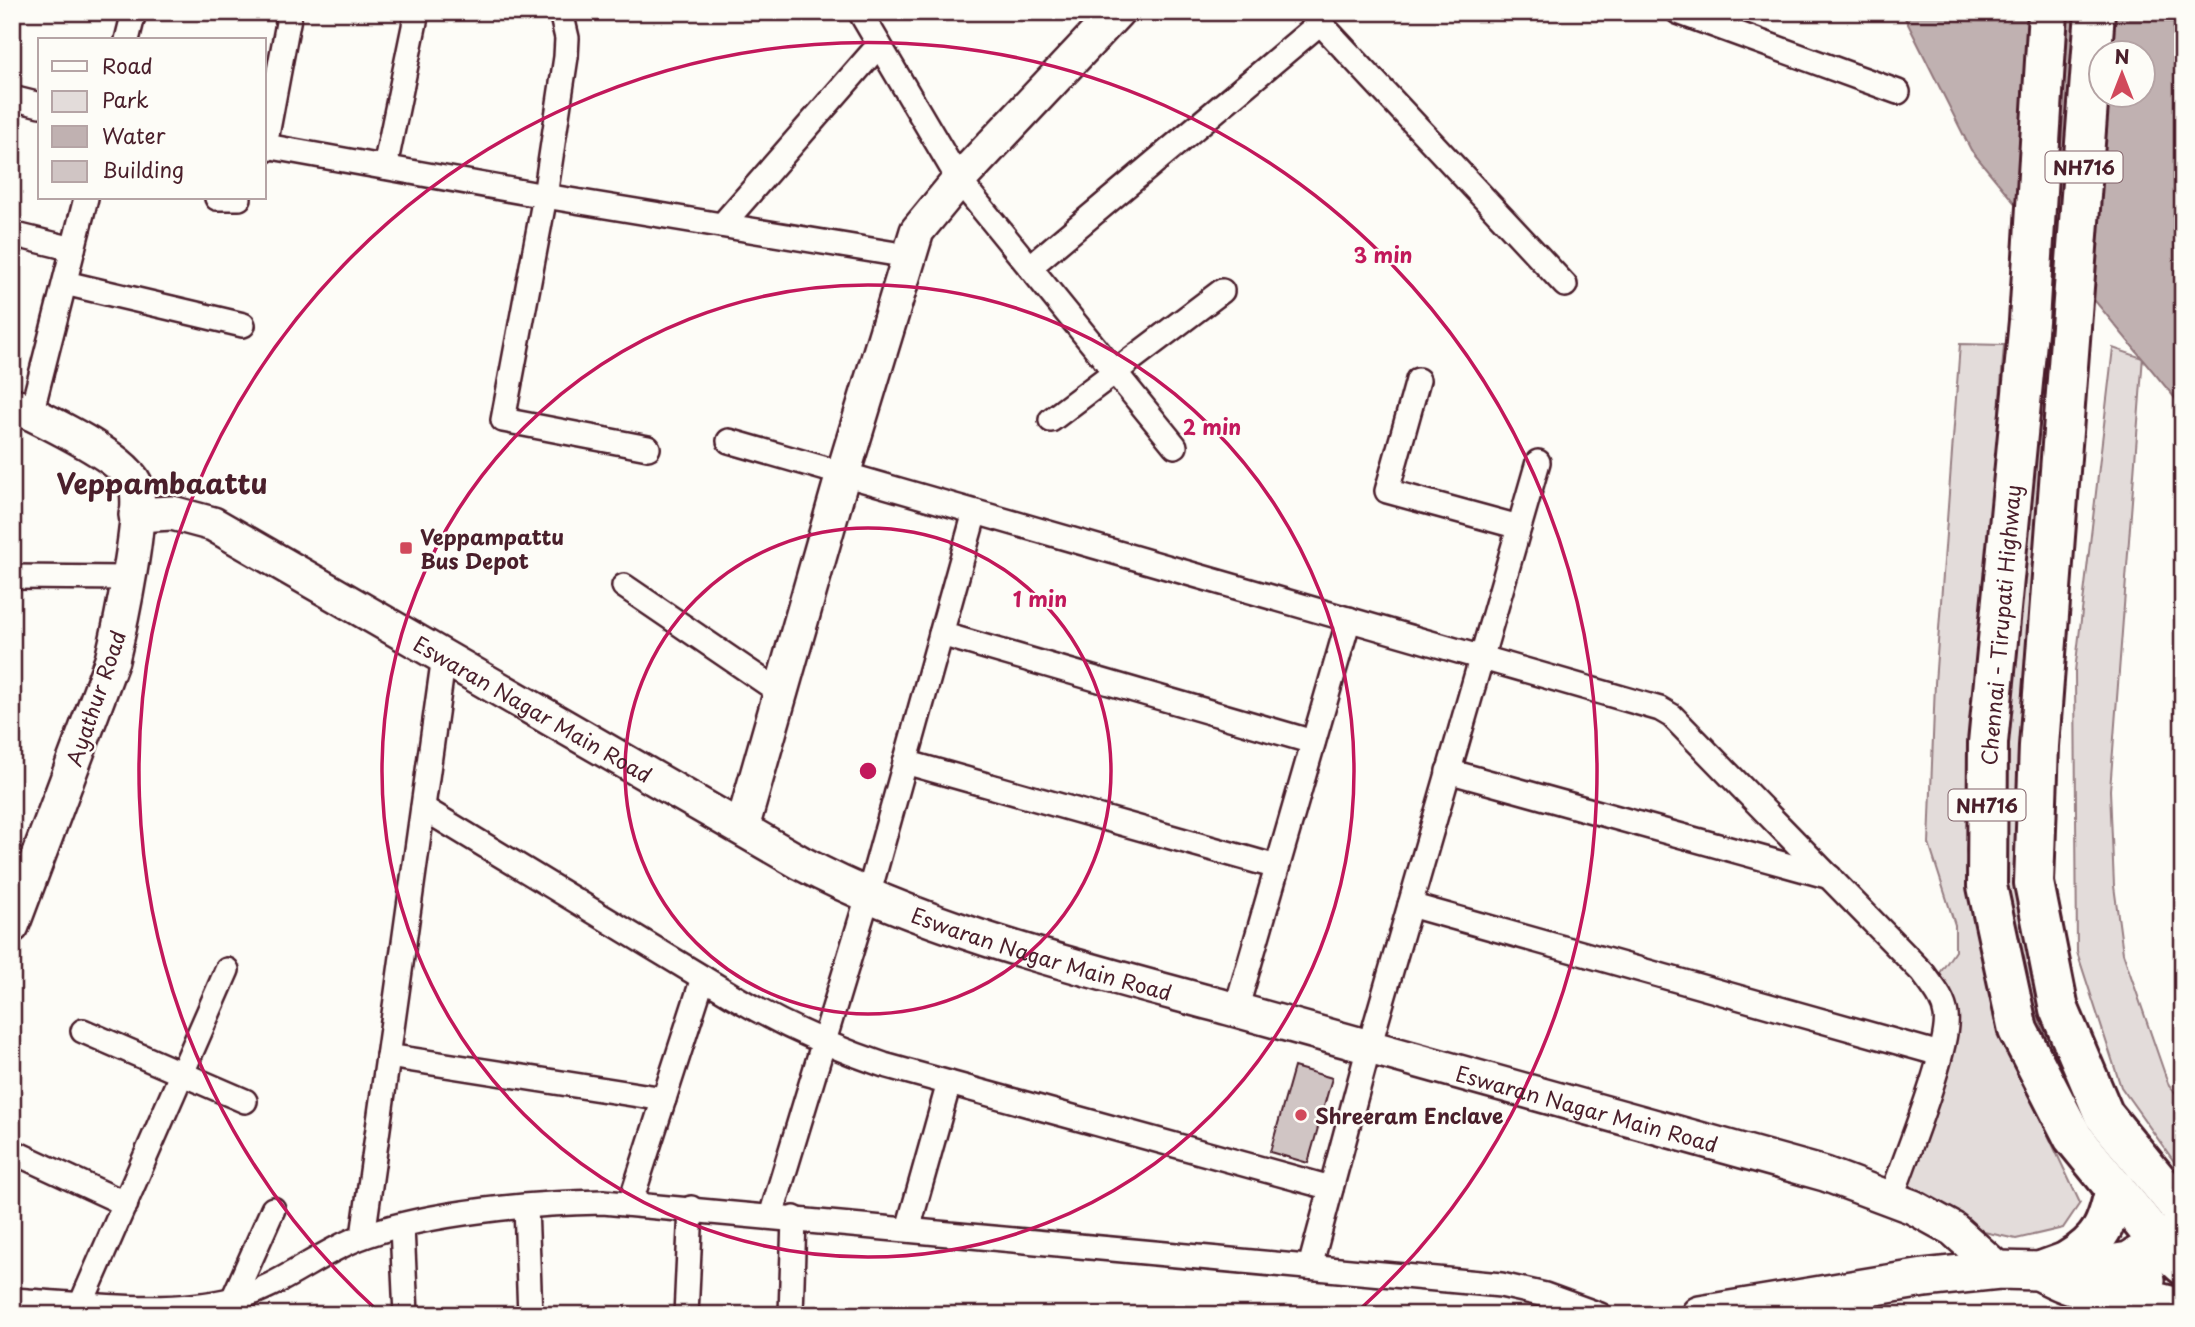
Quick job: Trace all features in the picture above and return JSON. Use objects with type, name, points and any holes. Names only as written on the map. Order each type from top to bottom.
[{"type":"highway","name":"Chennai - Tirupati Highway","points":[[2048,12],[2029,321],[1988,743],[1987,886],[2018,1030],[2073,1137],[2115,1188],[2178,1252]]},
{"type":"highway","name":"NH716","points":[[2095,12],[2039,746],[2034,883],[2059,1009],[2104,1115],[2183,1212]]},
{"type":"highway","points":[[2054,1266],[2091,1246],[2107,1222],[2115,1188]]},
{"type":"highway","points":[[2117,1292],[2183,1309]]},
{"type":"main road","points":[[2054,1266],[2072,1290],[2117,1292],[2178,1252]]},
{"type":"main road","points":[[1700,1315],[1924,1278],[2054,1266],[2104,1265],[2178,1252]]},
{"type":"street","points":[[128,38],[134,12]]},
{"type":"street","points":[[266,143],[290,12]]},
{"type":"street","points":[[385,167],[417,12]]},
{"type":"street","points":[[561,12],[567,38],[566,57],[545,196],[503,420],[648,448]]},
{"type":"street","points":[[860,12],[959,180],[1175,446]]},
{"type":"street","points":[[742,828],[843,474],[917,231],[959,180],[1117,12]]},
{"type":"street","points":[[1678,12],[1898,92]]},
{"type":"street","points":[[1030,267],[1315,18],[1565,285]]},
{"type":"street","points":[[722,225],[879,45]]},
{"type":"street","points":[[12,98],[38,104]]},
{"type":"street","points":[[266,148],[908,256]]},
{"type":"street","points":[[22,409],[65,283],[85,200]]},
{"type":"street","points":[[12,234],[73,248]]},
{"type":"street","points":[[65,283],[243,326]]},
{"type":"street","points":[[1051,420],[1222,290]]},
{"type":"street","points":[[1418,380],[1387,491],[1519,527]]},
{"type":"street","name":"Ayathur Road","points":[[12,926],[112,660],[136,515],[136,485],[128,473],[88,443],[22,409]]},
{"type":"street","points":[[729,441],[1660,709],[1690,732],[1923,974],[1941,998],[1947,1016],[1940,1054],[1892,1196]]},
{"type":"street","points":[[1310,1267],[1369,1047],[1538,462]]},
{"type":"street","points":[[771,1216],[868,895],[975,512]]},
{"type":"street","name":"Eswaran Nagar Main Road","points":[[136,515],[172,513],[212,524],[801,863],[868,895],[984,936],[1236,1010],[1825,1174],[1892,1196],[1953,1229],[1999,1270]]},
{"type":"street","points":[[12,577],[127,578]]},
{"type":"street","points":[[624,586],[781,693]]},
{"type":"street","points":[[1236,1010],[1349,619]]},
{"type":"street","points":[[941,634],[1313,742]]},
{"type":"street","points":[[363,1237],[444,656]]},
{"type":"street","points":[[905,762],[1277,867]]},
{"type":"street","points":[[1448,771],[1830,877]]},
{"type":"street","points":[[423,807],[703,978],[782,1024],[824,1043],[884,1065],[1331,1188]]},
{"type":"street","points":[[1410,905],[1940,1054]]},
{"type":"street","points":[[82,1304],[227,970]]},
{"type":"street","points":[[630,1204],[703,978]]},
{"type":"street","points":[[83,1031],[245,1101]]},
{"type":"street","points":[[388,1056],[664,1099]]},
{"type":"street","points":[[908,1229],[949,1083]]},
{"type":"street","points":[[18,1154],[126,1203]]},
{"type":"street","points":[[12,1300],[203,1309],[265,1288],[363,1237],[402,1227],[526,1207],[579,1202],[691,1208],[1501,1285],[1545,1295],[1600,1315]]},
{"type":"street","points":[[526,1207],[530,1315]]},
{"type":"street","points":[[686,1315],[691,1208]]},
{"type":"street","points":[[233,1299],[273,1209]]},
{"type":"street","points":[[791,1315],[794,1218]]},
{"type":"street","points":[[402,1227],[406,1315]]},
{"type":"green space","points":[[2148,290],[2110,790],[2114,886],[2123,953],[2169,1086],[2183,1101],[2183,1174],[2121,1087],[2077,952],[2075,671],[2113,348],[2142,358]]},
{"type":"green space","points":[[2045,318],[2059,320],[2044,1019],[2047,1038],[2027,985],[2013,931],[2003,819],[2008,705]]},
{"type":"green space","points":[[1960,344],[2004,345],[1966,851],[1994,1020],[2080,1203],[2063,1228],[2016,1239],[1984,1232],[1905,1192],[1956,1009],[1940,973],[1955,951],[1955,925],[1929,844],[1935,683]]},
{"type":"water","points":[[1902,12],[2183,12],[2183,408],[1971,150]]},
{"type":"building","name":"Shreeram Enclave","points":[[1294,1067],[1332,1078],[1308,1163],[1270,1152]]},
{"type":"place","name":"Veppampattu Bus Depot","points":[[406,548]]},
{"type":"place","name":"Shreeram Enclave","points":[[1301,1115]]},
{"type":"district","name":"Veppambaattu","points":[[162,482]]}]
